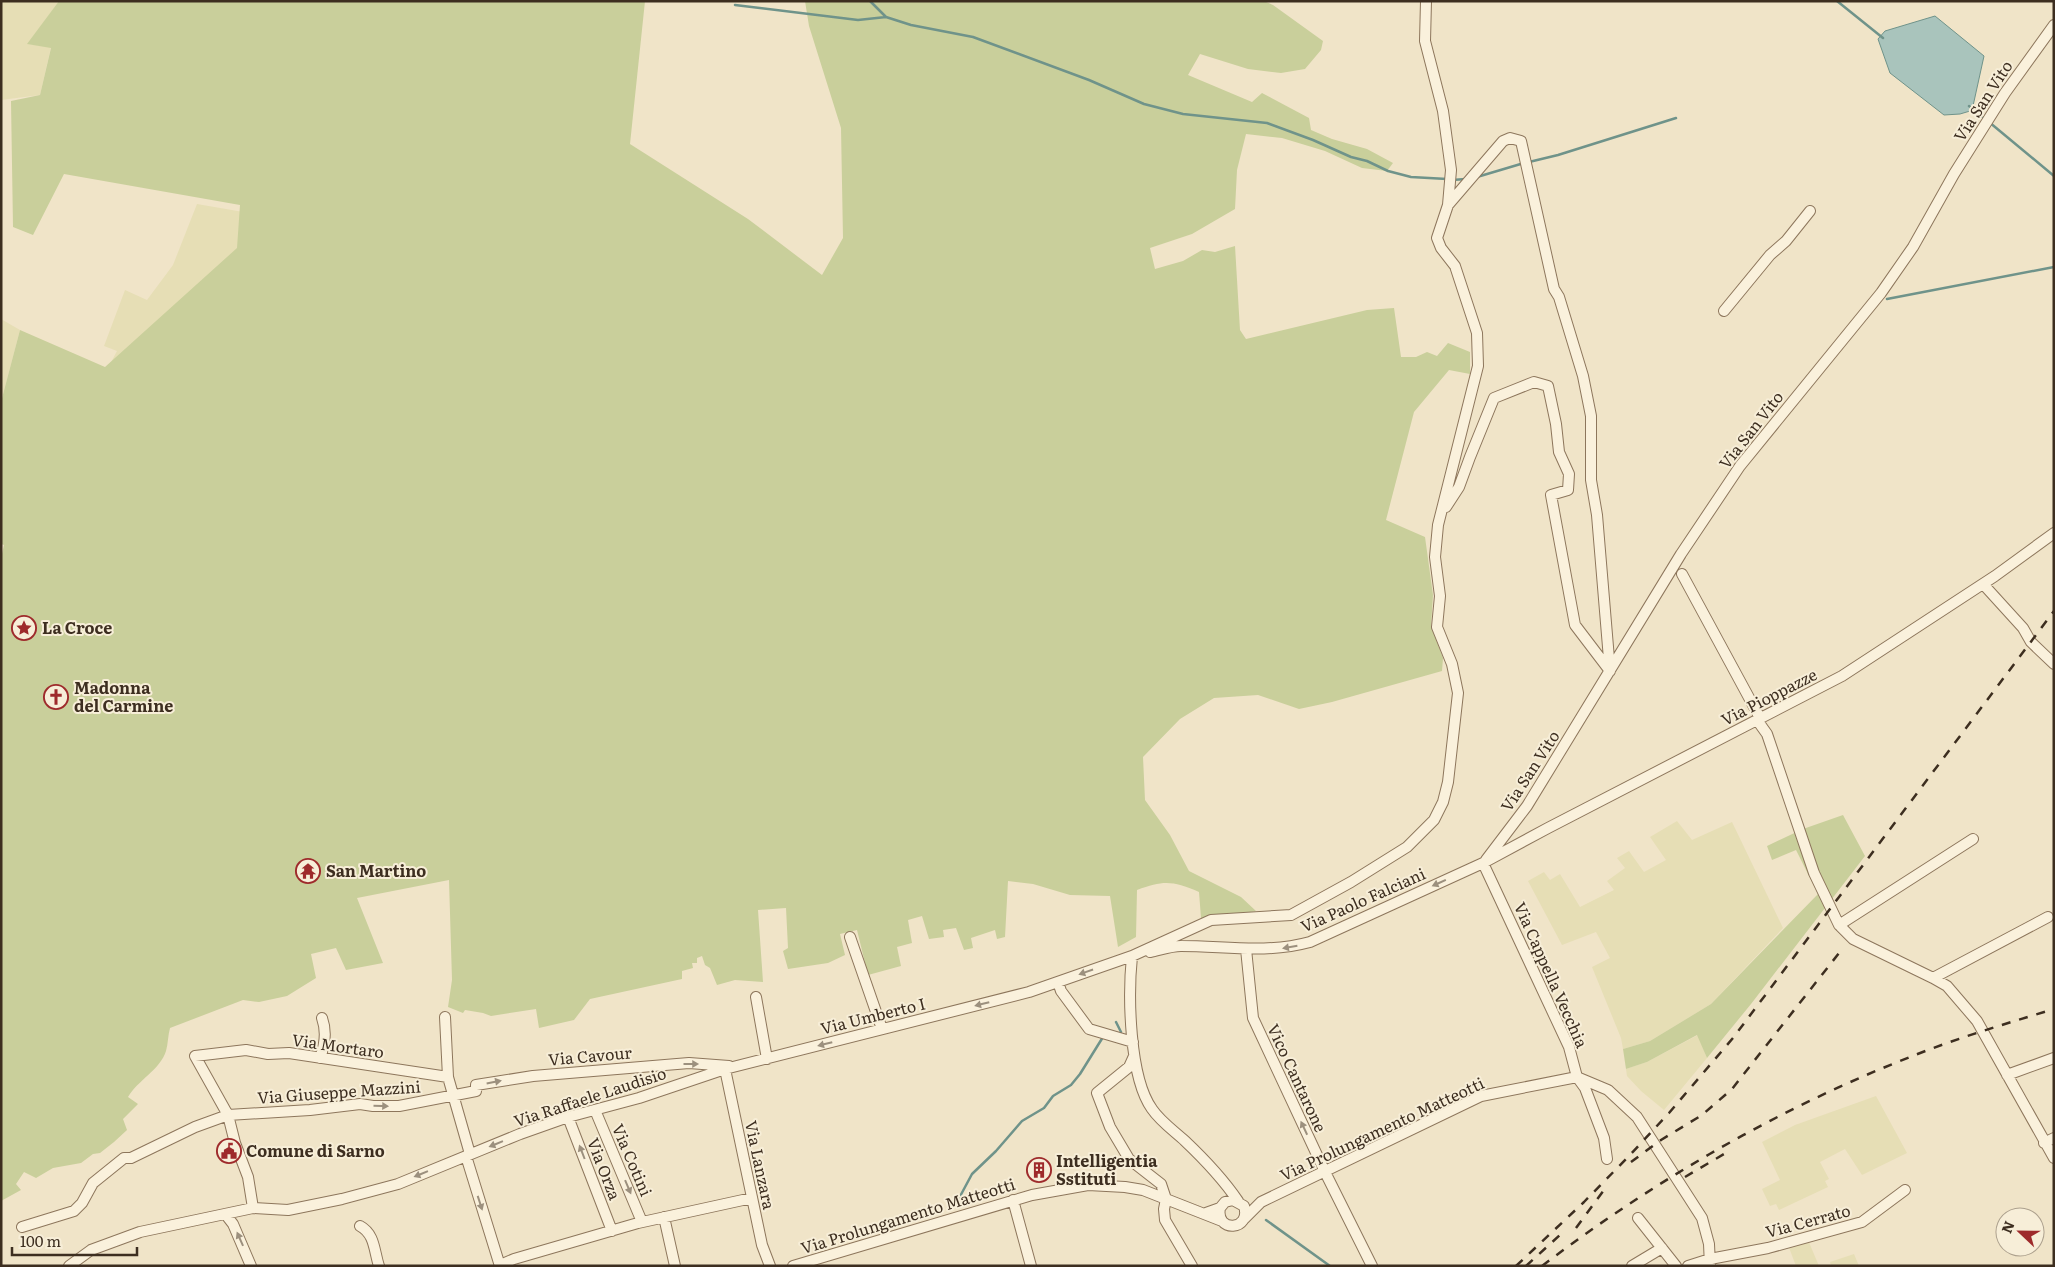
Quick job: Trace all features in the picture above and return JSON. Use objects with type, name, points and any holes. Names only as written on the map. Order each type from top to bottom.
[{"type":"street","points":[[1228,1187],[1219,1213],[1225,1224],[1233,1226],[1244,1219],[1245,1210],[1228,1187],[1152,1109],[1143,1092],[1134,1056],[1130,977],[1132,956],[1211,920],[1291,915],[1351,882],[1407,846],[1434,820],[1443,802],[1448,782],[1458,693],[1452,664],[1437,627],[1440,596],[1435,557],[1441,514],[1478,366],[1477,333],[1455,266],[1441,248],[1437,238],[1448,205],[1450,180],[1443,111],[1425,41],[1426,1]]},
{"type":"street","name":"Via San Vito","points":[[1483,863],[1527,806],[1681,554],[1740,466],[1881,293],[1913,247],[1954,174],[1990,117],[2054,25]]},
{"type":"street","points":[[1448,205],[1503,141],[1510,138],[1521,141],[1554,289],[1559,297],[1583,376],[1590,416],[1591,480],[1597,515],[1610,671]]},
{"type":"street","points":[[1724,311],[1810,212]]},
{"type":"street","points":[[1441,514],[1460,487],[1494,398],[1534,382],[1548,386],[1556,424],[1559,452],[1569,474],[1568,490],[1551,494],[1575,625],[1610,671]]},
{"type":"street","name":"Via Pioppazze","points":[[1483,863],[1842,676],[1983,584],[2054,533]]},
{"type":"street","points":[[1682,574],[1767,734],[1814,873],[1839,925],[1853,939],[1867,947],[1888,955],[1947,986],[1977,1021],[2007,1075],[2049,1140],[2054,1158]]},
{"type":"street","points":[[1983,584],[2023,628],[2031,642],[2054,664]]},
{"type":"street","points":[[1839,925],[1973,839]]},
{"type":"street","name":"Via Paolo Falciani","points":[[1132,956],[1179,946],[1288,948],[1310,942],[1483,863]]},
{"type":"street","name":"Via Cappella Vecchia","points":[[1483,863],[1569,1047],[1577,1077],[1585,1088],[1604,1138],[1607,1159]]},
{"type":"street","points":[[1933,978],[2048,917]]},
{"type":"street","points":[[850,937],[882,1029]]},
{"type":"street","name":"Vico Cantarone","points":[[1246,948],[1253,1018],[1325,1172],[1372,1266]]},
{"type":"street","name":"Via Umberto I","points":[[725,1070],[1029,992],[1132,956]]},
{"type":"street","points":[[1058,982],[1061,991],[1089,1029],[1133,1042]]},
{"type":"street","points":[[756,997],[768,1059]]},
{"type":"street","points":[[444,1017],[448,1077],[452,1095],[500,1266],[514,1259],[612,1230],[752,1198]]},
{"type":"street","points":[[320,1058],[324,1046],[322,1018]]},
{"type":"street","name":"Via Mortaro","points":[[228,1115],[194,1056],[246,1050],[268,1054],[289,1052],[448,1077]]},
{"type":"street","points":[[1134,1056],[1129,1066],[1097,1093],[1110,1127],[1130,1159],[1161,1184],[1166,1199],[1165,1220],[1192,1266]]},
{"type":"street","points":[[2007,1075],[2054,1058]]},
{"type":"street","name":"Via Cavour","points":[[452,1095],[476,1091],[476,1085],[533,1076],[690,1063],[738,1066]]},
{"type":"street","name":"Via Raffaele Laudisio","points":[[69,1266],[91,1250],[140,1232],[253,1208],[288,1210],[342,1199],[398,1184],[568,1117],[638,1098],[725,1070]]},
{"type":"street","name":"Via Lanzara","points":[[725,1070],[762,1245],[770,1266]]},
{"type":"street","points":[[1577,1077],[1608,1090],[1637,1117],[1702,1218],[1709,1244],[1710,1262]]},
{"type":"street","name":"Via Prolungamento Matteotti","points":[[1244,1219],[1261,1202],[1481,1096],[1577,1077]]},
{"type":"street","name":"Via Giuseppe Mazzini","points":[[22,1227],[74,1211],[82,1203],[93,1183],[124,1158],[136,1156],[195,1127],[228,1115],[310,1110],[360,1104],[399,1106],[452,1095]]},
{"type":"street","name":"Via Cotini","points":[[595,1110],[642,1222]]},
{"type":"street","points":[[228,1115],[238,1152],[248,1177],[253,1208]]},
{"type":"street","name":"Via Orza","points":[[568,1117],[612,1230]]},
{"type":"street","name":"Via Prolungamento Matteotti","points":[[794,1266],[1013,1200],[1049,1191],[1088,1185],[1143,1190],[1206,1213],[1222,1221]]},
{"type":"street","name":"Via Cerrato","points":[[1688,1266],[1768,1248],[1862,1222],[1905,1190]]},
{"type":"street","points":[[1013,1200],[1031,1266]]},
{"type":"street","name":"Via Prolungamento Matteotti","points":[[1206,1213],[1229,1200],[1261,1202]]},
{"type":"street","points":[[226,1214],[233,1224],[251,1266]]},
{"type":"street","points":[[664,1217],[676,1266]]},
{"type":"street","points":[[1638,1218],[1676,1266]]},
{"type":"street","points":[[360,1226],[366,1229],[373,1239],[379,1266]]},
{"type":"street","points":[[1632,1266],[1662,1248]]},
{"type":"shaded area","points":[[1,1],[59,1],[28,44],[51,47],[40,95],[1,100]]},
{"type":"shaded area","points":[[197,204],[249,213],[248,252],[98,387],[117,351],[104,346],[125,290],[147,300],[173,265]]},
{"type":"shaded area","points":[[1,319],[20,330],[1,402]]},
{"type":"shaded area","points":[[1677,821],[1692,840],[1732,822],[1783,928],[1711,1004],[1650,1041],[1623,1049],[1621,1038],[1592,967],[1610,958],[1596,932],[1562,945],[1528,881],[1544,872],[1550,880],[1560,874],[1580,907],[1614,890],[1607,881],[1625,868],[1617,858],[1629,851],[1644,872],[1666,860],[1650,837]]},
{"type":"shaded area","points":[[1698,1035],[1707,1058],[1664,1110],[1641,1091],[1627,1076],[1626,1069],[1647,1062]]},
{"type":"shaded area","points":[[1876,1096],[1907,1153],[1862,1175],[1845,1149],[1820,1162],[1829,1179],[1825,1181],[1828,1187],[1779,1210],[1776,1204],[1770,1206],[1762,1189],[1780,1180],[1762,1142],[1795,1125]]},
{"type":"shaded area","points":[[1808,1240],[1819,1266],[1796,1266],[1788,1245]]},
{"type":"shaded area","points":[[1854,1254],[1859,1266],[1831,1266],[1830,1262]]},
{"type":"green space","points":[[59,1],[645,1],[630,144],[748,219],[822,275],[843,238],[841,128],[809,26],[805,1],[1264,1],[1273,5],[1323,41],[1321,50],[1305,69],[1281,73],[1248,69],[1200,54],[1188,75],[1252,102],[1262,93],[1309,118],[1311,130],[1332,139],[1367,149],[1393,163],[1387,171],[1362,168],[1325,151],[1282,138],[1246,134],[1237,170],[1235,209],[1192,234],[1150,248],[1155,269],[1183,261],[1202,250],[1215,252],[1235,246],[1240,330],[1246,339],[1367,310],[1394,308],[1401,357],[1416,357],[1427,352],[1437,356],[1448,343],[1470,352],[1470,374],[1449,370],[1414,412],[1386,520],[1425,537],[1433,595],[1431,626],[1443,658],[1442,671],[1332,702],[1299,709],[1258,695],[1214,698],[1180,719],[1143,757],[1145,800],[1170,835],[1189,871],[1241,897],[1256,911],[1230,916],[1201,918],[1199,892],[1175,884],[1162,883],[1154,885],[1137,890],[1136,937],[1118,947],[1110,896],[1070,895],[1033,884],[1008,881],[1005,937],[997,939],[995,930],[971,938],[973,948],[964,950],[956,928],[943,930],[944,937],[929,939],[922,916],[908,920],[912,943],[897,947],[901,966],[868,975],[857,930],[840,934],[845,955],[828,963],[788,969],[783,951],[788,948],[786,908],[758,910],[763,982],[735,980],[717,985],[710,968],[705,965],[702,956],[697,958],[697,963],[692,963],[693,968],[682,971],[682,979],[590,999],[574,1020],[539,1028],[536,1009],[491,1016],[465,1010],[463,1013],[448,1007],[452,980],[449,880],[357,898],[383,963],[346,970],[336,948],[311,954],[316,978],[287,996],[259,1002],[243,1000],[170,1028],[167,1048],[163,1058],[128,1097],[138,1104],[123,1119],[127,1130],[100,1153],[93,1154],[81,1163],[53,1168],[36,1178],[24,1172],[16,1184],[21,1190],[1,1201],[1,558],[4,545],[1,544],[1,402],[20,330],[105,367],[237,248],[240,205],[64,174],[33,235],[13,227],[11,101],[40,95],[51,48],[27,44]]},
{"type":"green space","points":[[1843,815],[1865,856],[1707,1058],[1697,1035],[1647,1062],[1626,1069],[1623,1049],[1650,1041],[1711,1004],[1818,894],[1796,850],[1772,860],[1767,846],[1803,829]]},
{"type":"water","points":[[1935,16],[1984,56],[1973,106],[1970,111],[1944,115],[1890,73],[1878,39],[1885,31]]},
{"type":"waterway","points":[[870,1],[886,17]]},
{"type":"waterway","points":[[1837,1],[1883,38]]},
{"type":"waterway","points":[[735,5],[858,20],[886,17],[911,25],[973,37],[1089,80],[1144,104],[1183,114],[1267,123],[1313,140],[1351,157],[1367,161],[1388,171],[1411,177],[1447,179]]},
{"type":"waterway","points":[[1969,106],[1985,119]]},
{"type":"waterway","points":[[1529,162],[1558,155],[1676,118]]},
{"type":"waterway","points":[[1989,122],[2054,176]]},
{"type":"waterway","points":[[1477,177],[1524,163]]},
{"type":"waterway","points":[[1452,180],[1466,179]]},
{"type":"waterway","points":[[1887,299],[2054,267]]},
{"type":"waterway","points":[[1116,1022],[1121,1032]]},
{"type":"waterway","points":[[957,1202],[972,1174],[996,1151],[1022,1121],[1044,1108],[1053,1096],[1071,1085],[1103,1037]]},
{"type":"waterway","points":[[1266,1220],[1330,1266]]},
{"type":"railway","points":[[1516,1266],[1584,1202],[1629,1156],[1669,1113],[1733,1038],[2054,611]]},
{"type":"railway","points":[[1631,1162],[1661,1140],[1702,1115],[1732,1089],[1843,948]]},
{"type":"railway","points":[[1542,1266],[1629,1204],[1673,1176],[1765,1123],[1861,1077],[1928,1050],[2054,1009]]},
{"type":"railway","points":[[1685,1177],[1724,1154]]},
{"type":"railway","points":[[1576,1228],[1604,1190]]},
{"type":"railway","points":[[1526,1266],[1561,1234]]},
{"type":"place","name":"La Croce","points":[[24,628]]},
{"type":"place","name":"Madonna del Carmine","points":[[56,697]]},
{"type":"place","name":"San Martino","points":[[308,871]]},
{"type":"place","name":"Comune di Sarno","points":[[229,1151]]},
{"type":"place","name":"Intelligentia Sstituti","points":[[1039,1170]]}]
